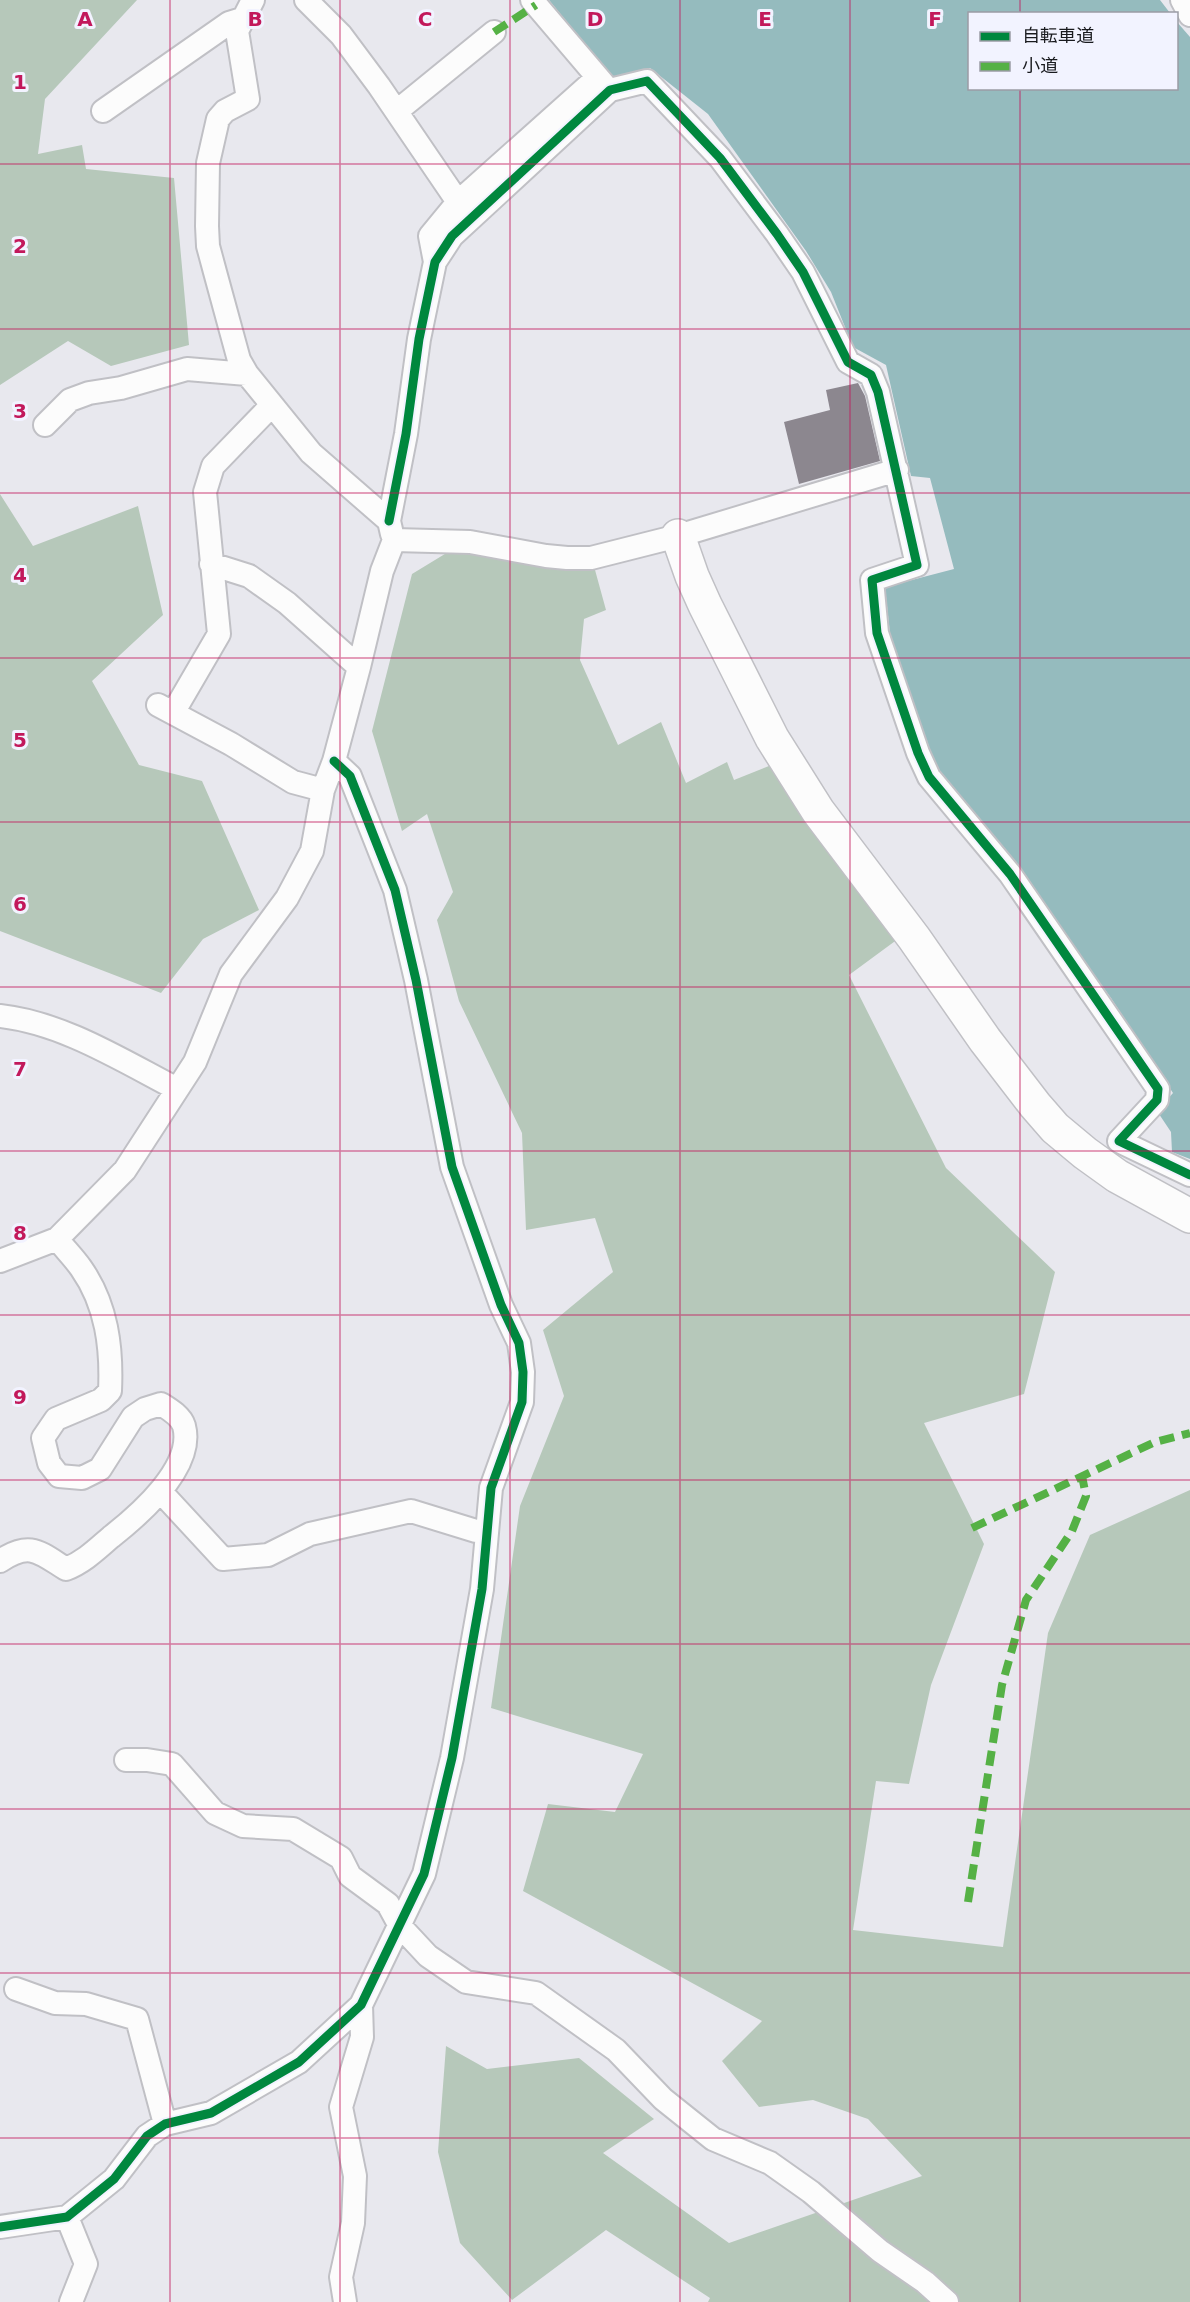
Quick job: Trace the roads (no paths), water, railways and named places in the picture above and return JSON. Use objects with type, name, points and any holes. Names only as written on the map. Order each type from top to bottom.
[{"type":"street","points":[[306,0],[341,35],[397,111],[458,202]]},
{"type":"street","points":[[531,0],[603,84]]},
{"type":"street","points":[[1182,0],[1190,15]]},
{"type":"street","points":[[248,9],[237,31],[248,99],[225,111],[218,119],[208,163],[208,246],[238,360],[293,434],[392,531],[567,558],[591,558],[678,536],[897,470]]},
{"type":"street","points":[[103,111],[248,9]]},
{"type":"street","points":[[397,111],[494,32]]},
{"type":"street","points":[[435,262],[430,236],[458,202],[603,84],[647,81],[720,158],[803,272],[848,362],[871,375],[878,392],[917,565],[872,580],[877,633],[918,753],[929,777],[1010,874],[1158,1089],[1157,1100],[1119,1141],[1190,1175]]},
{"type":"street","points":[[0,1261],[57,1239],[124,1170],[195,1062],[231,974],[287,898],[312,851],[323,790],[334,760],[359,668],[392,531],[419,339],[435,262],[452,236],[603,84]]},
{"type":"street","points":[[45,425],[70,400],[89,393],[121,388],[187,369],[247,374]]},
{"type":"street","points":[[272,405],[213,466],[205,492],[219,634],[166,709],[231,744],[293,782],[323,790]]},
{"type":"street","points":[[678,536],[705,605],[772,738],[818,810],[914,939],[985,1040],[1055,1128],[1117,1176],[1190,1216]]},
{"type":"street","points":[[212,564],[249,576],[287,603],[359,668]]},
{"type":"street","points":[[0,2227],[67,2217],[114,2179],[147,2136],[165,2124],[211,2113],[299,2062],[361,2005],[424,1874],[452,1758],[482,1589],[491,1488],[522,1402],[523,1372],[519,1343],[501,1305],[452,1167],[416,980],[395,890],[350,776],[334,760]]},
{"type":"street","points":[[0,1016],[20,1018],[51,1027],[177,1089]]},
{"type":"street","points":[[0,1561],[15,1551],[35,1549],[66,1569],[79,1564],[142,1512],[161,1492],[177,1465],[184,1446],[184,1425],[172,1411],[161,1404],[145,1409],[133,1417],[100,1469],[82,1478],[59,1476],[49,1463],[42,1438],[56,1419],[101,1400],[110,1391],[112,1359],[104,1315],[82,1269],[57,1239]]},
{"type":"street","points":[[161,1492],[223,1559],[268,1555],[310,1534],[411,1511],[476,1531],[488,1530]]},
{"type":"street","points":[[126,1760],[147,1760],[172,1764],[215,1813],[243,1826],[293,1829],[341,1858],[350,1876],[388,1904],[400,1926],[428,1956],[466,1982],[536,1993],[616,2050],[663,2099],[713,2139],[770,2163],[812,2192],[880,2250],[925,2282],[947,2302]]},
{"type":"street","points":[[16,1989],[55,2003],[86,2004],[137,2019],[165,2124]]},
{"type":"street","points":[[351,2301],[341,2277],[353,2223],[356,2176],[341,2107],[362,2037],[361,2005]]},
{"type":"street","points":[[67,2217],[86,2264],[71,2302]]},
{"type":"water","points":[[549,0],[1160,0],[1169,12],[968,12],[968,90],[1178,90],[1178,23],[1190,37],[1190,1159],[1172,1152],[1171,1132],[1157,1111],[1173,1093],[1111,998],[1019,872],[931,766],[891,643],[885,587],[954,569],[930,478],[911,476],[886,365],[853,347],[831,292],[806,251],[708,114],[650,68],[614,80]]}]
